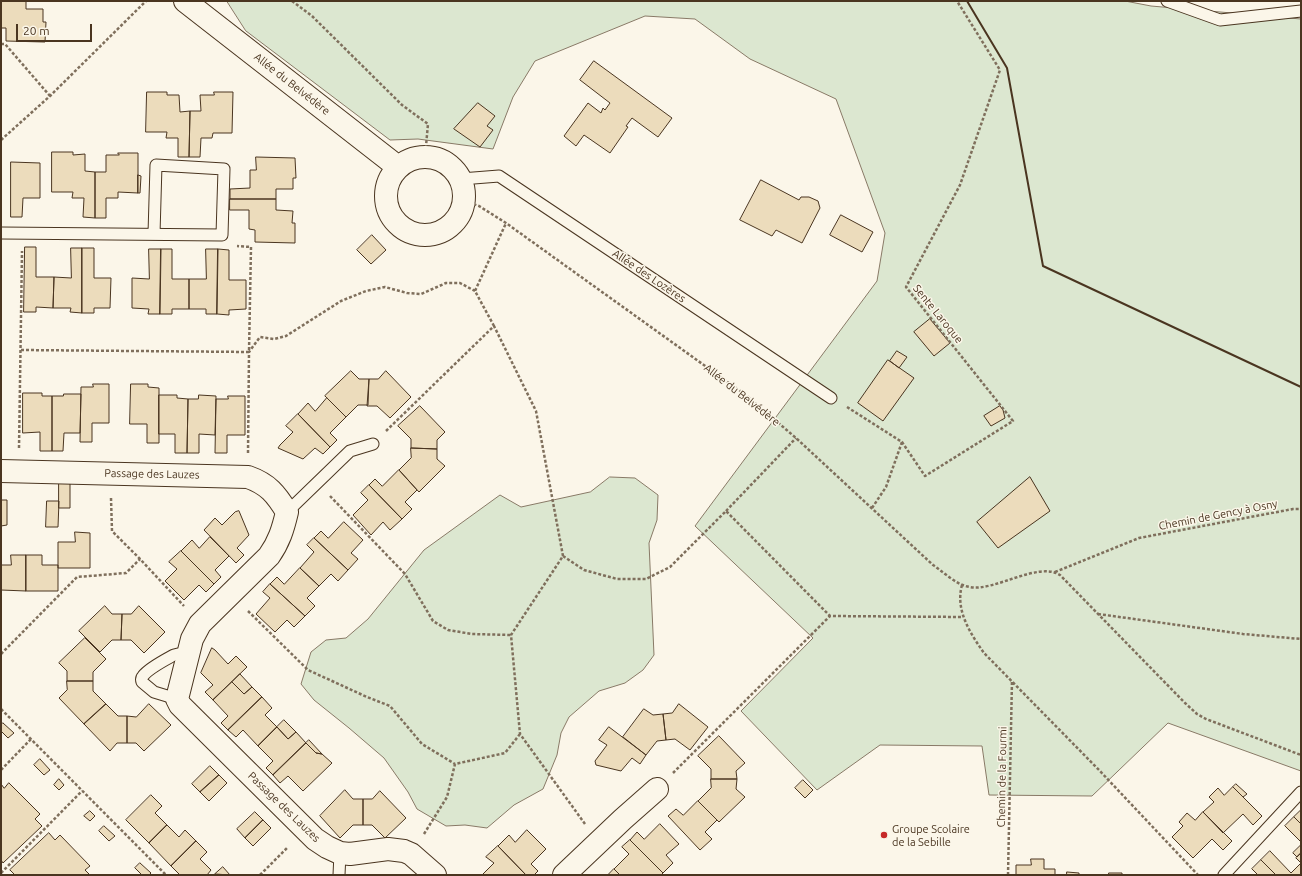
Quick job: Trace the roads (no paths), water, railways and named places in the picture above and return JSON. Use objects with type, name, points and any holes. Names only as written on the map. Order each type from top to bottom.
[{"type":"street","name":"Allée du Belvédère","points":[[185,1],[398,167]]},
{"type":"street","points":[[426,157],[436,158],[455,170],[461,179],[464,190],[462,211],[455,222],[445,230],[433,235],[420,235],[408,232],[397,224],[390,214],[386,202],[386,189],[390,177],[398,167],[411,159],[426,157]]},
{"type":"street","name":"Passage des Lauzes","points":[[10,471],[248,477],[260,481],[271,489],[287,512]]},
{"type":"street","points":[[177,699],[192,639],[200,624],[269,556],[277,545],[283,530],[287,512]]},
{"type":"street","name":"Passage des Lauzes","points":[[177,699],[180,706],[315,839],[340,853],[350,854],[388,849],[404,851],[411,854],[435,875]]},
{"type":"street","points":[[564,875],[657,790]]},
{"type":"lane","points":[[1167,1],[1220,20],[1301,11]]},
{"type":"lane","points":[[1,234],[222,235],[224,168],[156,166],[154,234]]},
{"type":"lane","name":"Allée des Lozères","points":[[461,179],[499,176],[831,398]]},
{"type":"lane","points":[[287,512],[350,451],[373,444]]},
{"type":"lane","points":[[177,699],[154,692],[142,682],[141,678],[143,675],[174,655],[178,654],[188,656]]},
{"type":"lane","points":[[1224,875],[1301,792]]},
{"type":"lane","points":[[339,875],[340,853]]},
{"type":"place","name":"Groupe Scolaire de la Sebille","points":[[884,835]]}]
